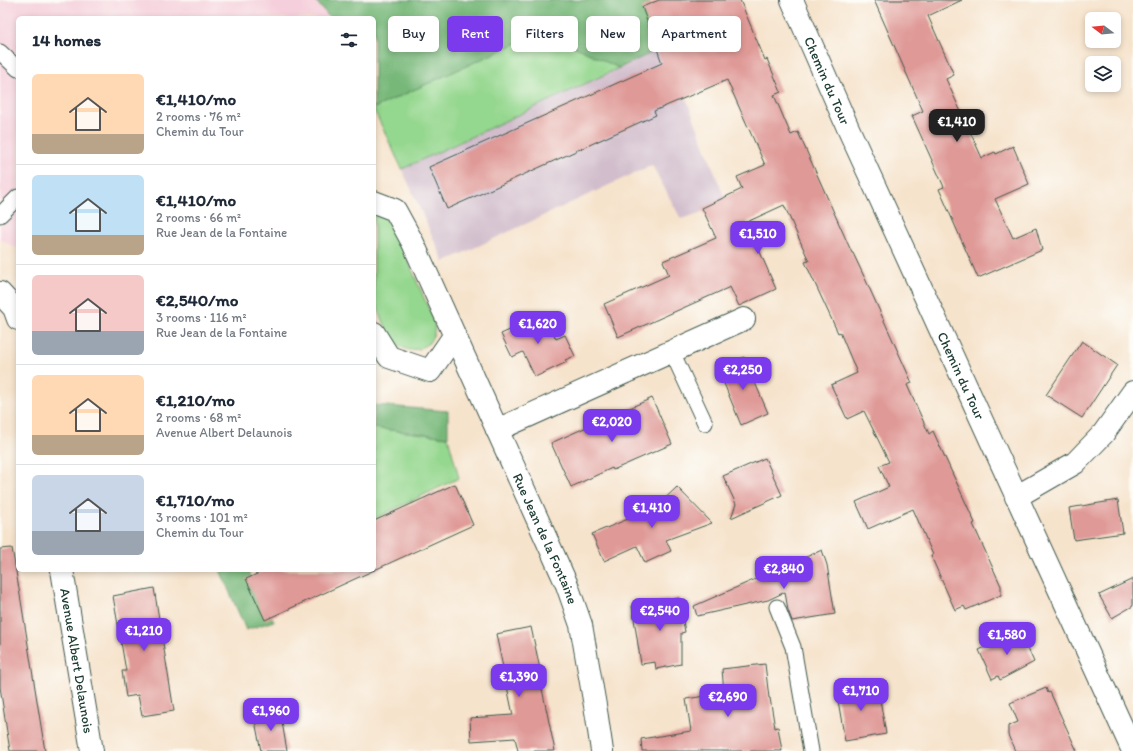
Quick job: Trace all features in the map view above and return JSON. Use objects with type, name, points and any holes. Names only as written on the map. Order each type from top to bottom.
[{"type":"street","name":"Chemin du Tour","points":[[792,0],[852,136],[1132,751]]},
{"type":"street","name":"Rue Jean de la Fontaine","points":[[376,203],[395,210],[413,243],[567,585],[581,625],[602,751]]},
{"type":"street","points":[[0,293],[14,308],[16,313]]},
{"type":"street","points":[[497,430],[744,319]]},
{"type":"street","points":[[376,335],[389,357],[430,371],[454,336]]},
{"type":"street","points":[[1016,497],[1076,463],[1103,434],[1133,392]]},
{"type":"street","name":"Avenue Albert Delaunois","points":[[62,572],[92,751]]},
{"type":"lane","points":[[0,52],[16,67]]},
{"type":"lane","points":[[0,215],[16,199]]},
{"type":"lane","points":[[672,352],[706,423]]},
{"type":"lane","points":[[777,607],[793,647],[811,751]]},
{"type":"shaded area","points":[[0,0],[315,0],[329,15],[16,16],[16,248],[0,239]]},
{"type":"shaded area","points":[[653,52],[668,52],[727,204],[681,219],[652,165],[444,262],[402,169]]},
{"type":"green space","points":[[315,0],[648,0],[654,16],[648,16],[648,52],[653,52],[619,68],[586,52],[640,52],[640,16],[586,16],[586,52],[578,48],[578,16],[511,16],[511,46],[503,49],[503,16],[447,16],[447,52],[497,52],[376,107],[376,16],[328,16]]},
{"type":"green space","points":[[511,46],[511,52],[578,52],[578,48],[619,68],[402,169],[376,114],[376,107],[497,52],[503,52],[503,49]]},
{"type":"green space","points":[[376,214],[384,216],[392,224],[435,323],[434,334],[429,343],[419,349],[409,350],[398,346],[392,341],[376,305]]},
{"type":"green space","points":[[376,405],[448,411],[448,437],[376,428]]},
{"type":"green space","points":[[376,428],[448,437],[459,478],[376,518]]},
{"type":"green space","points":[[221,572],[250,572],[251,578],[274,621],[246,630]]},
{"type":"building","points":[[659,0],[740,0],[765,60],[767,59],[781,92],[774,95],[791,135],[798,132],[852,253],[868,285],[912,383],[907,385],[929,434],[933,431],[975,523],[973,524],[1001,586],[1001,595],[966,610],[964,606],[955,610],[931,556],[933,555],[913,509],[868,529],[856,502],[889,487],[879,466],[889,462],[864,411],[847,419],[831,385],[857,373],[840,332],[838,333],[805,262],[809,261],[784,205],[747,222],[776,289],[739,306],[730,287],[618,337],[604,304],[669,275],[663,261],[716,238],[702,208],[742,189],[737,177],[765,165],[727,80],[654,111],[656,115],[447,209],[429,167],[662,63],[658,52],[741,52],[741,16],[648,16],[648,24],[642,7]]},
{"type":"building","points":[[874,0],[962,0],[928,16],[954,75],[946,79],[982,158],[995,152],[996,154],[1013,146],[1029,184],[995,199],[1013,238],[1036,228],[1042,250],[978,278],[939,189],[944,187],[912,116],[923,111]]},
{"type":"building","points":[[545,314],[556,339],[565,335],[575,356],[565,360],[567,362],[535,377],[523,352],[512,357],[501,334]]},
{"type":"building","points":[[1082,341],[1117,365],[1082,418],[1046,395]]},
{"type":"building","points":[[744,357],[768,413],[741,425],[723,381],[726,380],[720,368]]},
{"type":"building","points":[[652,398],[672,444],[613,470],[612,468],[571,487],[551,443]]},
{"type":"building","points":[[765,458],[782,495],[731,518],[736,504],[723,476]]},
{"type":"building","points":[[455,484],[473,525],[376,569],[376,520]]},
{"type":"building","points":[[677,487],[712,523],[666,540],[671,551],[645,563],[637,546],[604,561],[592,534],[640,514],[642,520]]},
{"type":"building","points":[[1118,500],[1123,533],[1074,540],[1069,508]]},
{"type":"building","points":[[12,548],[45,751],[10,751],[0,687],[0,549]]},
{"type":"building","points":[[822,550],[827,565],[835,614],[792,621],[788,610],[785,592],[768,600],[697,616],[694,606]]},
{"type":"building","points":[[262,572],[370,572],[265,620],[246,579]]},
{"type":"building","points":[[1133,579],[1133,606],[1112,618],[1099,595]]},
{"type":"building","points":[[154,588],[174,711],[142,716],[138,695],[126,697],[122,671],[126,671],[113,596]]},
{"type":"building","points":[[679,598],[685,632],[681,633],[681,664],[656,669],[655,662],[641,664],[632,606]]},
{"type":"building","points":[[531,627],[555,751],[518,751],[515,738],[471,741],[470,718],[513,715],[496,634]]},
{"type":"building","points":[[1020,631],[1034,662],[1000,680],[998,676],[992,679],[979,650]]},
{"type":"building","points":[[765,664],[769,698],[775,728],[778,727],[782,751],[642,751],[641,739],[691,731],[686,699],[724,693],[722,669]]},
{"type":"building","points":[[877,682],[886,734],[845,741],[836,689]]},
{"type":"building","points":[[1046,688],[1048,693],[1050,692],[1077,751],[1015,751],[1008,735],[1008,726],[1018,722],[1010,703]]},
{"type":"building","points":[[280,710],[287,751],[261,751],[254,716]]}]
